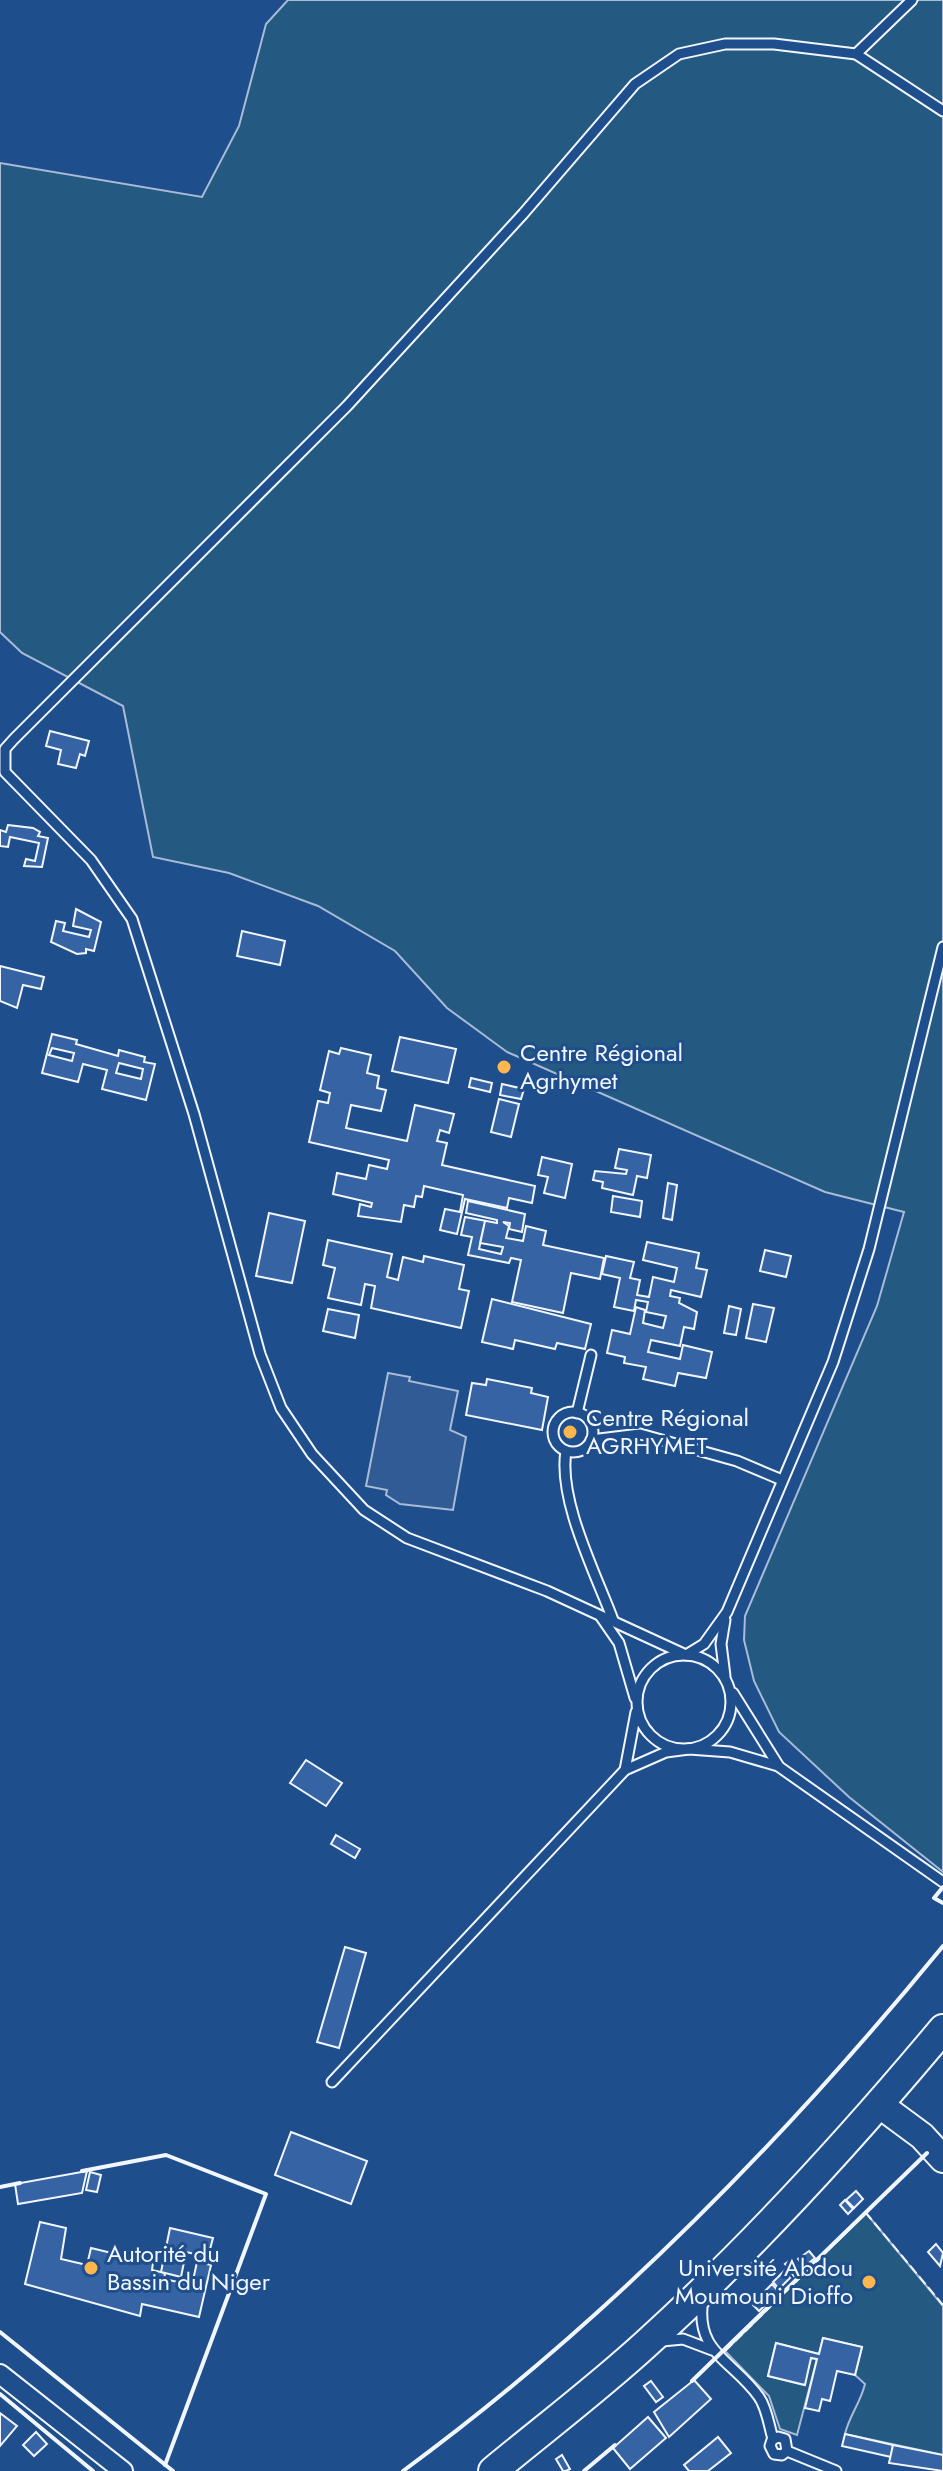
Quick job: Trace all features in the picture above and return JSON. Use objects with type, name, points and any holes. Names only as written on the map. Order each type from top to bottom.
[{"type":"main road","points":[[493,2471],[646,2345],[712,2282],[880,2105],[943,2029]]},
{"type":"street","points":[[880,2105],[922,2136],[943,2159]]},
{"type":"street","points":[[0,2374],[123,2471]]},
{"type":"lane","points":[[856,54],[912,0]]},
{"type":"lane","points":[[778,1766],[727,1682],[710,1664],[547,1591],[407,1538],[364,1510],[312,1454],[281,1408],[260,1354],[189,1099],[132,919],[91,860],[44,809],[11,780],[2,760],[5,749],[14,739],[347,406],[523,214],[635,84],[679,54],[725,44],[774,44],[856,54],[943,111]]},
{"type":"lane","points":[[332,2082],[625,1770],[666,1752],[710,1742],[726,1726],[732,1704],[721,1644],[727,1612],[833,1362],[869,1249],[943,947]]},
{"type":"lane","points":[[577,1413],[591,1355]]},
{"type":"lane","points":[[577,1413],[588,1419],[593,1427],[591,1440],[583,1450],[566,1451],[554,1438],[554,1429],[564,1415],[577,1413]]},
{"type":"lane","points":[[591,1440],[640,1434],[737,1461],[782,1480]]},
{"type":"lane","points":[[566,1451],[563,1467],[569,1500],[613,1620]]},
{"type":"lane","points":[[625,1770],[646,1674],[664,1659],[686,1655],[704,1644],[727,1612]]},
{"type":"lane","points":[[601,1617],[619,1643],[639,1719],[654,1739],[677,1749],[730,1752],[778,1766],[943,1882]]},
{"type":"lane","points":[[712,2282],[703,2300],[700,2318],[712,2350],[761,2398],[773,2439],[785,2439],[787,2451],[836,2471]]},
{"type":"lane","points":[[646,2345],[672,2338],[712,2350]]},
{"type":"shaded area","points":[[288,0],[943,0],[943,1872],[849,1797],[779,1732],[754,1681],[744,1640],[745,1616],[877,1306],[904,1212],[825,1192],[507,1052],[447,1008],[395,951],[318,906],[229,873],[153,857],[123,706],[22,653],[0,632],[0,163],[202,197],[239,126],[266,24]]},
{"type":"shaded area","points":[[388,1373],[410,1377],[409,1381],[458,1391],[450,1430],[466,1437],[453,1510],[400,1504],[386,1495],[387,1490],[366,1486]]},
{"type":"shaded area","points":[[866,2213],[943,2306],[943,2455],[845,2434],[865,2384],[855,2375],[862,2347],[823,2338],[819,2354],[776,2343],[768,2376],[804,2385],[811,2358],[817,2359],[797,2435],[780,2429],[769,2396],[725,2351]]},
{"type":"building","points":[[50,731],[89,741],[85,756],[80,754],[76,768],[58,764],[61,750],[46,746]]},
{"type":"building","points":[[8,825],[33,828],[40,832],[38,836],[48,838],[42,867],[24,866],[26,859],[35,861],[39,843],[10,837],[8,847],[0,846],[0,830],[6,832]]},
{"type":"building","points":[[76,909],[101,922],[94,951],[86,949],[86,953],[77,954],[51,942],[56,921],[65,923],[63,931],[89,937],[91,930],[73,926]]},
{"type":"building","points":[[242,931],[285,941],[280,965],[237,956]]},
{"type":"building","points":[[0,966],[44,977],[41,989],[23,985],[17,1008],[0,1001]]},
{"type":"building","points":[[52,1034],[118,1056],[119,1050],[145,1057],[144,1062],[155,1064],[146,1100],[102,1089],[107,1070],[83,1064],[78,1082],[42,1073]],"holes":[[[52,1048],[74,1053],[72,1061],[49,1055]],[[119,1063],[143,1069],[141,1079],[116,1073]]]},
{"type":"building","points":[[400,1037],[456,1049],[448,1083],[392,1071]]},
{"type":"building","points":[[341,1048],[371,1055],[367,1073],[379,1076],[377,1088],[386,1090],[381,1111],[351,1105],[346,1128],[407,1141],[415,1105],[454,1114],[449,1133],[440,1130],[437,1141],[447,1143],[442,1165],[535,1186],[532,1203],[509,1198],[507,1208],[465,1199],[457,1234],[440,1230],[445,1209],[460,1212],[463,1195],[424,1186],[422,1197],[416,1196],[414,1207],[404,1205],[401,1222],[358,1216],[360,1204],[371,1207],[372,1203],[333,1194],[337,1173],[366,1179],[369,1165],[387,1169],[389,1160],[309,1142],[318,1101],[328,1103],[330,1093],[320,1090],[329,1051],[339,1054]]},
{"type":"building","points":[[471,1078],[492,1083],[490,1092],[469,1087]]},
{"type":"building","points":[[502,1084],[524,1089],[521,1099],[500,1095]]},
{"type":"building","points":[[499,1099],[519,1104],[511,1137],[491,1132]]},
{"type":"building","points":[[619,1149],[651,1155],[647,1178],[637,1176],[633,1195],[602,1188],[603,1182],[593,1180],[595,1171],[626,1174],[627,1170],[615,1168]]},
{"type":"building","points":[[542,1157],[572,1164],[565,1198],[544,1193],[548,1177],[538,1175]]},
{"type":"building","points":[[668,1183],[677,1185],[672,1220],[663,1218]]},
{"type":"building","points":[[613,1196],[642,1201],[640,1217],[611,1212]]},
{"type":"building","points":[[468,1201],[525,1214],[522,1232],[509,1229],[510,1223],[503,1222],[509,1226],[506,1238],[523,1241],[526,1226],[546,1231],[543,1245],[604,1258],[600,1279],[571,1273],[563,1313],[512,1302],[521,1260],[511,1258],[509,1263],[468,1255],[472,1237],[461,1235],[465,1217],[497,1223],[497,1220],[466,1213]],"holes":[[[480,1243],[503,1247],[501,1254],[479,1249]]]},
{"type":"building","points":[[269,1213],[305,1221],[292,1283],[256,1276]]},
{"type":"building","points":[[328,1240],[392,1254],[387,1277],[398,1280],[403,1257],[423,1262],[424,1256],[464,1265],[459,1289],[469,1291],[461,1328],[371,1308],[375,1286],[365,1284],[361,1305],[328,1298],[335,1268],[323,1265]]},
{"type":"building","points":[[647,1242],[699,1253],[696,1268],[707,1270],[701,1297],[671,1290],[670,1296],[680,1298],[679,1303],[697,1312],[694,1329],[684,1327],[680,1346],[651,1340],[648,1352],[680,1359],[683,1345],[712,1352],[706,1378],[678,1373],[675,1386],[643,1379],[646,1367],[624,1363],[625,1357],[607,1353],[612,1330],[630,1334],[636,1307],[645,1310],[643,1323],[663,1328],[666,1316],[646,1312],[648,1302],[636,1300],[634,1311],[614,1307],[620,1278],[602,1274],[606,1256],[634,1262],[630,1278],[640,1280],[637,1295],[649,1297],[653,1277],[674,1282],[677,1268],[643,1260]]},
{"type":"building","points":[[765,1250],[791,1256],[786,1277],[760,1271]]},
{"type":"building","points":[[492,1299],[591,1324],[585,1349],[557,1343],[555,1349],[515,1340],[513,1349],[482,1342]]},
{"type":"building","points":[[753,1304],[774,1308],[766,1342],[746,1338]]},
{"type":"building","points":[[729,1306],[741,1309],[736,1335],[724,1333]]},
{"type":"building","points":[[328,1309],[359,1315],[355,1338],[323,1331]]},
{"type":"building","points":[[487,1379],[532,1388],[531,1393],[548,1397],[542,1430],[466,1415],[472,1383],[486,1385]]},
{"type":"building","points":[[306,1760],[342,1783],[326,1806],[290,1783]]},
{"type":"building","points":[[336,1835],[360,1849],[355,1858],[331,1844]]},
{"type":"building","points":[[345,1947],[366,1953],[339,2048],[317,2042]]},
{"type":"building","points":[[291,2132],[367,2161],[351,2204],[275,2175]]},
{"type":"building","points":[[87,2171],[82,2193],[18,2204],[15,2184]]},
{"type":"building","points":[[90,2172],[101,2175],[97,2192],[86,2190]]},
{"type":"building","points":[[856,2191],[863,2199],[854,2208],[846,2200]]},
{"type":"building","points":[[845,2200],[853,2209],[848,2214],[840,2205]]},
{"type":"building","name":"Autorité du Bassin du Niger","points":[[40,2222],[66,2228],[61,2259],[87,2265],[91,2248],[153,2263],[152,2270],[165,2273],[164,2279],[192,2285],[197,2262],[211,2265],[199,2317],[142,2304],[140,2316],[25,2284]]},
{"type":"building","points":[[170,2228],[213,2238],[208,2257],[186,2252],[181,2277],[161,2272]]},
{"type":"building","points":[[936,2244],[943,2253],[940,2266],[928,2252]]},
{"type":"building","points":[[809,2251],[815,2258],[804,2267],[798,2259]]},
{"type":"building","points":[[792,2259],[801,2271],[794,2276],[785,2264]]},
{"type":"building","points":[[784,2271],[790,2278],[779,2289],[773,2282]]},
{"type":"building","points":[[772,2284],[779,2292],[773,2298],[765,2291]]},
{"type":"building","points":[[764,2294],[771,2300],[759,2311],[753,2305]]},
{"type":"building","points":[[823,2338],[862,2347],[855,2375],[837,2371],[830,2401],[822,2399],[819,2411],[805,2408],[817,2359],[811,2358],[805,2385],[768,2376],[776,2343],[819,2354]]},
{"type":"building","points":[[694,2380],[711,2399],[669,2437],[654,2412]]},
{"type":"building","points":[[651,2381],[663,2397],[656,2402],[644,2386]]},
{"type":"building","points":[[0,2413],[17,2426],[0,2446]]},
{"type":"building","points":[[648,2417],[666,2438],[630,2469],[613,2448]]},
{"type":"building","points":[[36,2432],[47,2444],[34,2456],[23,2445]]},
{"type":"building","points":[[845,2434],[893,2445],[891,2457],[842,2446]]},
{"type":"building","points":[[718,2437],[731,2453],[708,2471],[689,2471],[684,2465]]},
{"type":"building","points":[[893,2445],[943,2455],[943,2471],[889,2463]]},
{"type":"building","points":[[562,2455],[570,2469],[566,2471],[556,2459]]},
{"type":"fence","points":[[725,2351],[866,2213],[943,2305]]},
{"type":"wall","points":[[943,1887],[934,1898],[943,1903]]},
{"type":"wall","points":[[403,2471],[550,2354],[690,2225],[820,2089],[943,1946]]},
{"type":"wall","points":[[692,2381],[927,2153]]},
{"type":"wall","points":[[82,2171],[166,2155],[266,2194],[165,2465]]},
{"type":"wall","points":[[0,2187],[20,2183]]},
{"type":"wall","points":[[0,2332],[173,2471]]},
{"type":"wall","points":[[0,2394],[93,2471]]},
{"type":"wall","points":[[584,2471],[615,2445]]},
{"type":"place","name":"Centre Régional Agrhymet","points":[[504,1067]]},
{"type":"place","name":"Centre Régional AGRHYMET","points":[[570,1432]]},
{"type":"place","name":"Autorité du Bassin du Niger","points":[[91,2268]]},
{"type":"place","name":"Université Abdou Moumouni Dioffo","points":[[869,2282]]}]
